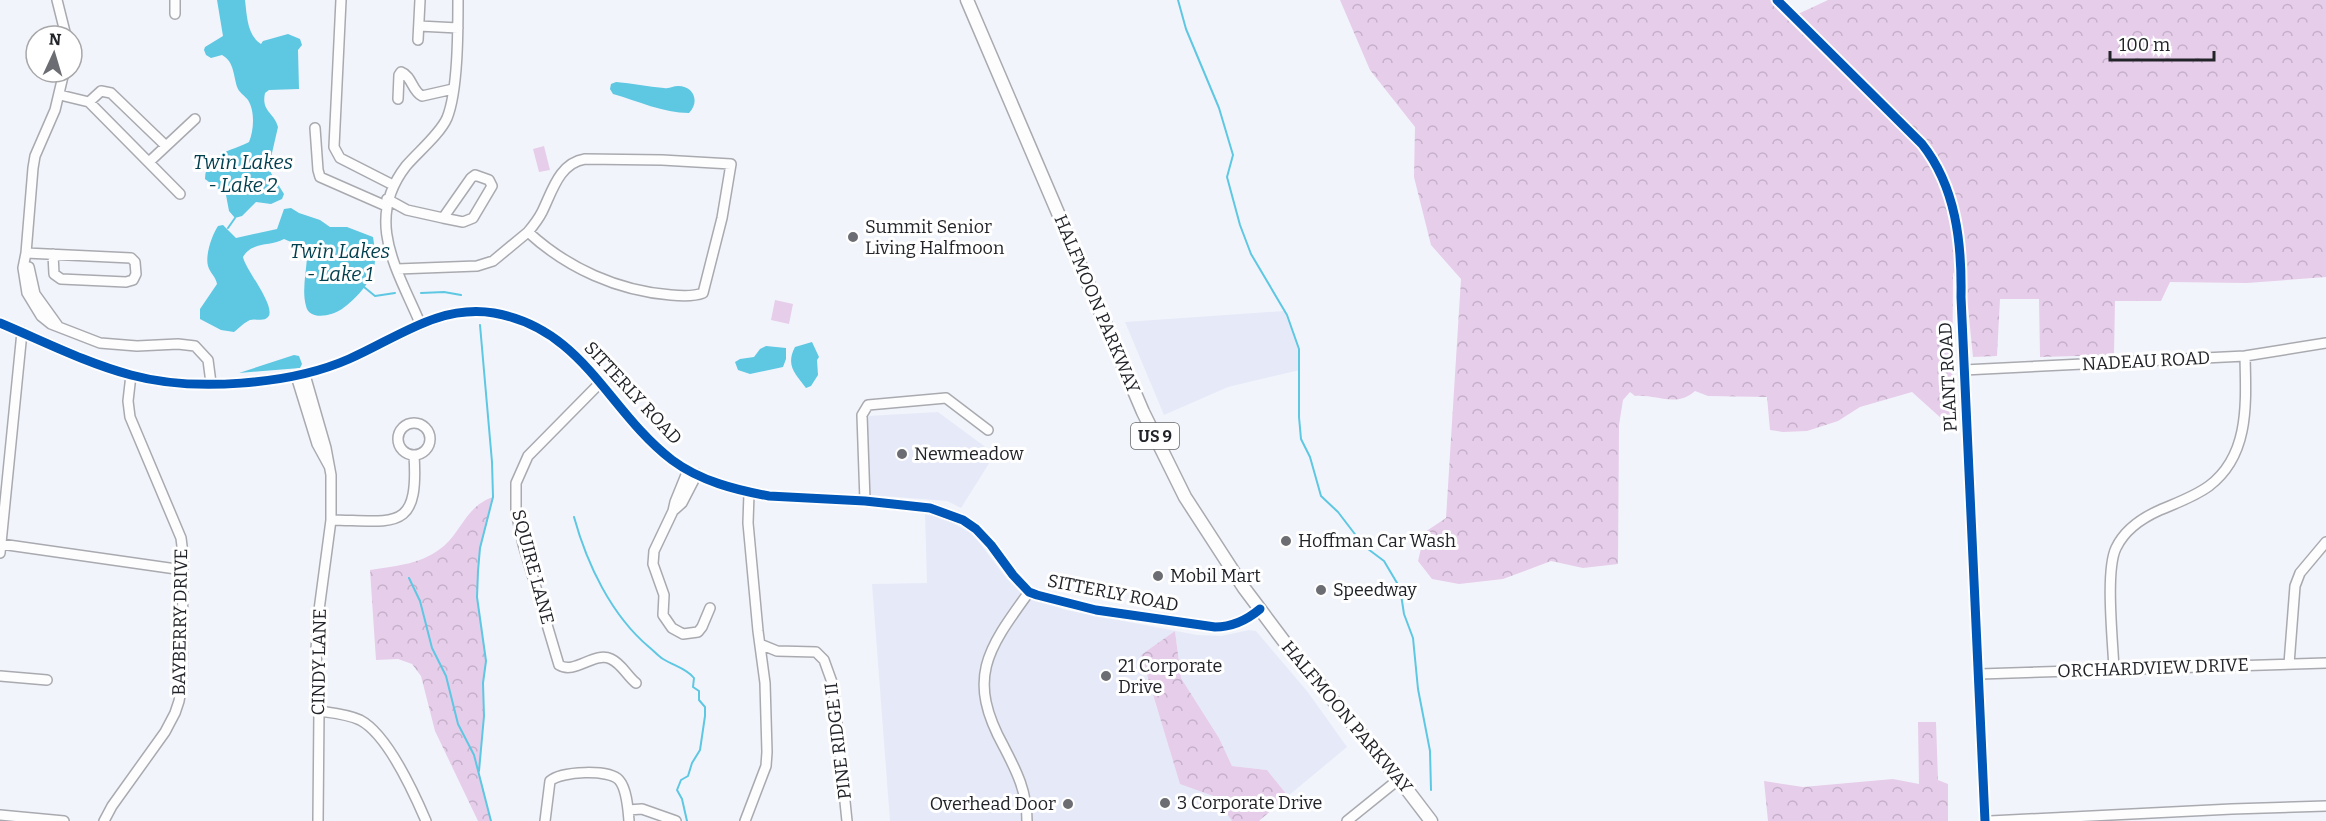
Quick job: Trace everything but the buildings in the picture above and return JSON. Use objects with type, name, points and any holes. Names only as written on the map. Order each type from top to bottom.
[{"type":"main road","name":"HALFMOON PARKWAY","points":[[967,0],[1143,412],[1185,497],[1244,588],[1286,644],[1399,779],[1431,821]]},
{"type":"street","points":[[57,0],[63,24]]},
{"type":"street","points":[[175,0],[175,14]]},
{"type":"street","points":[[341,0],[334,147],[340,158],[393,185]]},
{"type":"street","points":[[418,40],[420,0]]},
{"type":"street","points":[[420,323],[390,250],[385,218],[387,202],[393,185],[412,159],[443,125],[451,105],[458,28],[458,0]]},
{"type":"street","name":"PLANT ROAD","points":[[1777,0],[1911,131],[1934,158],[1949,192],[1962,268],[1985,821]]},
{"type":"street","points":[[419,26],[458,28]]},
{"type":"street","points":[[398,99],[401,72],[406,74],[422,96],[453,89]]},
{"type":"street","points":[[62,84],[50,124],[35,156],[26,256],[35,294],[58,326],[100,343],[195,346],[208,360],[211,383]]},
{"type":"street","points":[[89,102],[101,92],[111,93],[166,146]]},
{"type":"street","points":[[60,95],[89,102],[180,194]]},
{"type":"street","points":[[149,162],[195,119]]},
{"type":"street","points":[[315,128],[318,170],[321,177],[407,210],[443,218],[463,222],[473,219],[491,189],[491,182],[481,175],[473,176],[443,218]]},
{"type":"street","points":[[397,269],[477,266],[493,261],[528,232],[541,215],[561,173],[577,160],[656,159],[731,164],[722,218],[705,289],[701,294],[659,294],[620,286],[545,248],[528,232]]},
{"type":"street","points":[[26,256],[53,254],[131,258],[135,262],[135,274],[133,280],[126,282],[62,279],[54,274],[53,254]]},
{"type":"street","name":"SITTERLY ROAD","points":[[0,323],[77,356],[131,375],[164,381],[211,383],[253,382],[301,376],[350,359],[420,323],[443,316],[477,312],[493,313],[520,321],[564,344],[582,361],[641,432],[665,454],[692,472],[749,493],[930,508],[963,520],[992,545],[1013,575],[1029,592],[1096,610],[1224,627],[1248,619],[1260,609]]},
{"type":"street","points":[[22,332],[1,548],[183,570]]},
{"type":"street","name":"NADEAU ROAD","points":[[1965,370],[2245,356],[2326,343]]},
{"type":"street","points":[[2114,670],[2110,579],[2115,549],[2126,533],[2146,516],[2197,494],[2209,486],[2227,468],[2234,457],[2243,427],[2246,404],[2245,356]]},
{"type":"street","name":"BAYBERRY DRIVE","points":[[104,821],[176,713],[182,684],[183,554],[177,526],[130,417],[128,401],[131,375]]},
{"type":"street","name":"CINDY LANE","points":[[301,376],[330,468],[331,520],[316,639],[319,711],[318,821]]},
{"type":"street","name":"SQUIRE LANE","points":[[600,383],[528,456],[516,483],[516,512],[523,544],[558,663],[562,667],[569,668],[600,658],[608,658],[616,662],[636,683]]},
{"type":"street","points":[[865,501],[862,415],[868,405],[946,398],[988,430]]},
{"type":"street","points":[[331,520],[382,520],[403,515],[412,505],[415,492],[414,455]]},
{"type":"street","points":[[674,511],[682,503],[688,491],[692,472]]},
{"type":"street","points":[[692,472],[675,502],[674,511],[652,558],[654,571],[664,595],[663,615],[676,632],[693,634],[702,627],[710,608]]},
{"type":"street","points":[[745,821],[766,766],[765,683],[748,523],[749,493]]},
{"type":"street","points":[[2289,664],[2295,586],[2300,573],[2326,542]]},
{"type":"street","points":[[1027,821],[1025,793],[1011,760],[992,725],[984,700],[984,678],[990,654],[1003,629],[1029,592]]},
{"type":"street","name":"PINE RIDGE II","points":[[760,644],[777,651],[816,652],[824,660],[833,685],[847,821]]},
{"type":"street","name":"ORCHARDVIEW DRIVE","points":[[1980,674],[2326,663]]},
{"type":"street","points":[[0,676],[47,680]]},
{"type":"street","points":[[319,711],[352,717],[379,735],[399,767],[426,821]]},
{"type":"street","points":[[545,821],[550,781],[568,773],[610,775],[618,778],[623,786],[629,821]]},
{"type":"street","points":[[1347,821],[1399,779]]},
{"type":"street","points":[[1990,821],[2326,806]]},
{"type":"street","points":[[628,810],[642,809],[676,821]]},
{"type":"street","points":[[0,815],[64,821]]},
{"type":"shaded area","points":[[1284,311],[1299,349],[1300,370],[1228,387],[1164,415],[1125,322]]},
{"type":"shaded area","points":[[938,412],[995,454],[961,508],[947,501],[870,495],[867,416]]},
{"type":"shaded area","points":[[925,514],[945,519],[973,534],[1007,579],[1019,590],[1036,600],[1066,610],[1197,635],[1221,636],[1249,630],[1256,631],[1307,691],[1347,747],[1288,796],[1267,770],[1232,766],[1219,738],[1181,678],[1175,631],[1141,656],[1180,783],[1216,797],[1232,821],[890,821],[872,584],[927,583]]},
{"type":"green space","points":[[1340,0],[1785,0],[1798,14],[1828,0],[2326,0],[2326,277],[2247,283],[2170,282],[2161,301],[2115,301],[2114,355],[2040,357],[2039,299],[2000,299],[1997,356],[1973,357],[1968,307],[1953,272],[1952,428],[1912,392],[1860,407],[1838,421],[1807,431],[1783,432],[1770,430],[1767,397],[1708,396],[1695,391],[1681,399],[1674,400],[1635,396],[1630,392],[1623,400],[1619,425],[1618,564],[1583,568],[1551,561],[1503,579],[1459,584],[1432,579],[1418,561],[1425,532],[1446,518],[1461,279],[1431,245],[1414,177],[1415,127],[1370,70]]},
{"type":"green space","points":[[544,146],[550,170],[539,172],[533,149]]},
{"type":"green space","points":[[775,300],[793,304],[789,324],[771,320]]},
{"type":"green space","points":[[493,497],[480,548],[477,597],[486,661],[479,771],[491,821],[478,821],[435,731],[421,676],[412,664],[398,659],[376,660],[370,570],[409,563],[437,551],[445,545],[477,506]]},
{"type":"green space","points":[[1175,631],[1181,678],[1219,738],[1232,766],[1267,770],[1288,796],[1259,821],[1232,821],[1216,797],[1180,784],[1141,655]]},
{"type":"green space","points":[[1918,722],[1936,722],[1938,780],[1948,784],[1948,821],[1768,821],[1764,781],[1803,787],[1893,779],[1919,784]]},
{"type":"water","name":"Twin Lakes - Lake 2","points":[[217,0],[245,0],[250,30],[261,44],[263,41],[288,34],[300,39],[302,45],[298,50],[299,89],[269,90],[265,93],[264,99],[266,108],[278,127],[269,166],[284,194],[282,199],[271,204],[256,202],[242,216],[235,218],[229,211],[226,195],[205,179],[206,170],[215,158],[249,142],[253,126],[250,104],[238,89],[229,62],[222,55],[211,58],[204,50],[205,47],[223,36]]},
{"type":"water","points":[[616,82],[666,88],[684,87],[694,95],[694,104],[689,113],[660,109],[613,94],[610,89],[611,84]]},
{"type":"water","name":"Twin Lakes - Lake 1","points":[[291,208],[320,220],[330,227],[347,227],[373,237],[375,265],[363,289],[338,311],[321,316],[311,314],[306,306],[304,285],[307,249],[284,239],[256,246],[243,257],[265,297],[270,312],[268,317],[250,320],[234,332],[221,330],[200,319],[200,309],[217,284],[209,268],[207,256],[213,234],[218,226],[223,225],[236,238],[277,229],[284,209]]},
{"type":"water","points":[[812,342],[819,357],[817,360],[818,375],[811,386],[806,388],[795,374],[791,359],[795,347]]},
{"type":"water","points":[[766,346],[786,348],[783,367],[750,374],[738,370],[735,362],[754,357],[760,349]]},
{"type":"water","points":[[294,355],[299,356],[302,364],[300,368],[239,373]]},
{"type":"waterway","points":[[1178,0],[1186,29],[1219,108],[1233,155],[1227,177],[1240,225],[1251,254],[1287,315],[1299,349],[1301,439],[1310,457],[1321,496],[1338,512],[1364,546],[1384,561],[1400,588],[1404,614],[1413,638],[1418,689],[1430,751],[1431,790]]},
{"type":"waterway","points":[[228,228],[235,218]]},
{"type":"waterway","points":[[364,287],[375,296],[395,293]]},
{"type":"waterway","points":[[421,293],[444,292],[461,295]]},
{"type":"waterway","points":[[479,771],[486,661],[477,597],[478,571],[480,548],[493,497],[480,325]]},
{"type":"waterway","points":[[574,517],[593,570],[623,620],[658,655],[694,678],[693,687],[699,691],[699,700],[705,707],[700,750],[692,763],[688,776],[681,780],[677,790],[682,799],[687,821]]},
{"type":"waterway","points":[[409,578],[420,601],[432,648],[446,676],[458,724],[474,755],[491,821]]},
{"type":"cycle path","points":[[1777,0],[1922,144],[1943,178],[1955,216],[1960,256],[1985,821]]},
{"type":"cycle path","points":[[0,323],[81,358],[131,375],[156,380],[212,384],[241,383],[299,375],[349,359],[437,318],[455,313],[494,313],[525,322],[551,336],[573,353],[649,440],[672,460],[706,479],[731,488],[769,496],[865,501],[930,508],[963,520],[976,529],[1029,592],[1096,610],[1215,627],[1239,622],[1260,609]]},
{"type":"place","name":"Summit Senior Living Halfmoon","points":[[853,237]]},
{"type":"place","name":"Newmeadow","points":[[902,454]]},
{"type":"place","name":"Hoffman Car Wash","points":[[1286,541]]},
{"type":"place","name":"Mobil Mart","points":[[1158,576]]},
{"type":"place","name":"Speedway","points":[[1321,590]]},
{"type":"place","name":"21 Corporate Drive","points":[[1106,676]]},
{"type":"place","name":"3 Corporate Drive","points":[[1165,803]]},
{"type":"place","name":"Overhead Door","points":[[1068,804]]}]
